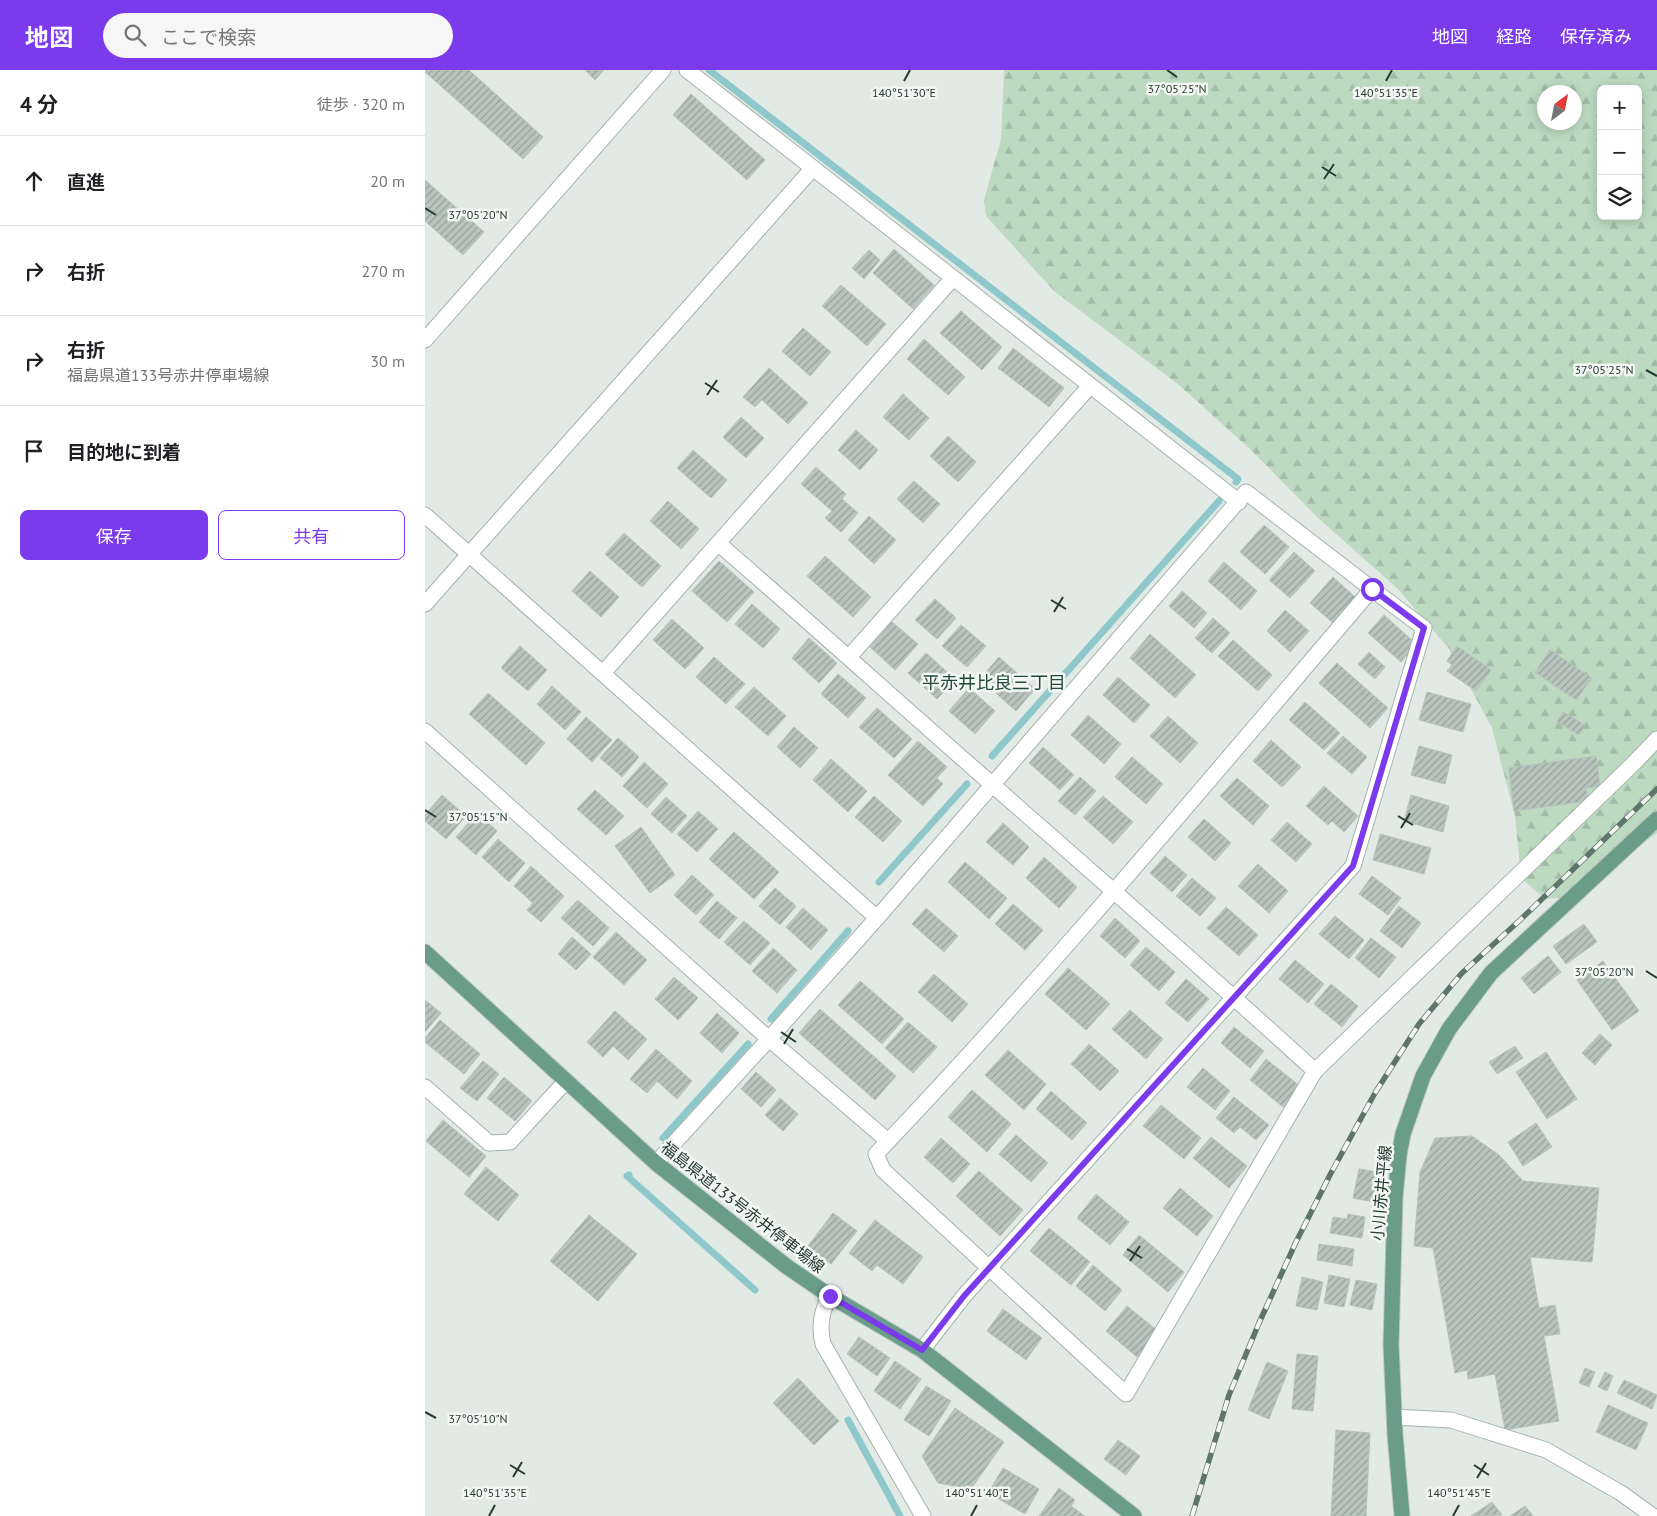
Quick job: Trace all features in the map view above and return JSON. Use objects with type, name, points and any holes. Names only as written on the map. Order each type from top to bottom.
[{"type":"main road","name":"小川赤井平線","points":[[1402,1516],[1394,1417],[1391,1345],[1395,1198],[1403,1134],[1423,1076],[1449,1029],[1491,973],[1657,819]]},
{"type":"main road","name":"福島県道133号赤井停車場線","points":[[425,952],[656,1163],[786,1266],[830,1296],[922,1350],[1134,1516]]},
{"type":"street","points":[[425,340],[663,70]]},
{"type":"street","points":[[687,70],[1239,502]]},
{"type":"street","points":[[425,604],[813,168]]},
{"type":"street","points":[[603,673],[953,278]]},
{"type":"street","points":[[849,657],[1090,386]]},
{"type":"street","points":[[656,1163],[877,918],[1246,492],[1424,628],[1353,866],[964,1296],[922,1350]]},
{"type":"street","points":[[425,515],[877,918]]},
{"type":"street","points":[[719,544],[1234,997],[1315,1071]]},
{"type":"street","points":[[1372,589],[991,1030],[876,1154],[883,1170],[1126,1394],[1315,1071],[1657,739]]},
{"type":"street","points":[[425,731],[769,1039],[888,1142]]},
{"type":"street","points":[[425,1087],[489,1143],[510,1142],[566,1081]]},
{"type":"street","points":[[830,1296],[824,1306],[820,1331],[823,1344],[923,1516]]},
{"type":"street","points":[[1394,1417],[1451,1420],[1546,1450],[1621,1493],[1653,1516]]},
{"type":"green space","points":[[1004,70],[1657,70],[1657,833],[1571,897],[1545,899],[1521,878],[1515,816],[1492,728],[1450,650],[1397,588],[1318,518],[1251,450],[1179,385],[1054,291],[986,216],[984,200],[1001,139]]},
{"type":"building","points":[[425,70],[469,70],[543,137],[523,159]]},
{"type":"building","points":[[585,70],[604,70],[595,80]]},
{"type":"building","points":[[691,94],[765,160],[747,180],[673,115]]},
{"type":"building","points":[[425,180],[484,232],[463,255],[425,221]]},
{"type":"building","points":[[894,249],[934,285],[913,309],[873,273]]},
{"type":"building","points":[[869,250],[880,260],[864,279],[852,268]]},
{"type":"building","points":[[841,285],[886,324],[867,346],[822,306]]},
{"type":"building","points":[[961,311],[1002,347],[982,370],[940,333]]},
{"type":"building","points":[[803,328],[831,352],[810,376],[782,351]]},
{"type":"building","points":[[924,339],[965,377],[948,395],[907,359]]},
{"type":"building","points":[[1013,348],[1064,388],[1049,407],[998,368]]},
{"type":"building","points":[[769,368],[808,403],[788,424],[762,400],[755,407],[743,397]]},
{"type":"building","points":[[903,394],[929,418],[909,440],[883,417]]},
{"type":"building","points":[[741,417],[764,438],[746,458],[723,437]]},
{"type":"building","points":[[856,430],[878,450],[860,470],[838,450]]},
{"type":"building","points":[[948,436],[976,462],[958,482],[930,456]]},
{"type":"building","points":[[693,450],[727,480],[711,498],[677,468]]},
{"type":"building","points":[[816,467],[846,494],[842,499],[858,513],[841,532],[825,518],[832,511],[801,484]]},
{"type":"building","points":[[914,481],[940,504],[923,523],[897,499]]},
{"type":"building","points":[[668,501],[699,529],[681,549],[650,521]]},
{"type":"building","points":[[869,516],[896,540],[874,564],[848,540]]},
{"type":"building","points":[[1264,525],[1289,547],[1265,574],[1240,552]]},
{"type":"building","points":[[624,533],[661,566],[642,587],[605,554]]},
{"type":"building","points":[[1294,552],[1315,571],[1290,598],[1269,580]]},
{"type":"building","points":[[825,556],[871,597],[853,617],[807,576]]},
{"type":"building","points":[[719,561],[754,592],[727,622],[692,591]]},
{"type":"building","points":[[1224,562],[1257,591],[1241,610],[1208,581]]},
{"type":"building","points":[[590,571],[619,597],[601,617],[572,591]]},
{"type":"building","points":[[1333,577],[1355,597],[1333,623],[1310,603]]},
{"type":"building","points":[[1182,591],[1207,613],[1194,628],[1169,606]]},
{"type":"building","points":[[935,599],[956,618],[937,639],[915,620]]},
{"type":"building","points":[[752,604],[780,629],[763,648],[735,624]]},
{"type":"building","points":[[1285,610],[1309,631],[1290,652],[1267,631]]},
{"type":"building","points":[[1384,615],[1416,644],[1401,662],[1368,633]]},
{"type":"building","points":[[1213,618],[1230,633],[1212,653],[1195,638]]},
{"type":"building","points":[[672,619],[704,648],[685,669],[653,640]]},
{"type":"building","points":[[892,622],[918,644],[895,670],[870,647]]},
{"type":"building","points":[[961,625],[986,646],[967,667],[942,646]]},
{"type":"building","points":[[1150,634],[1196,675],[1175,698],[1130,658]]},
{"type":"building","points":[[809,638],[837,663],[819,683],[792,658]]},
{"type":"building","points":[[1233,640],[1272,675],[1258,691],[1218,656]]},
{"type":"building","points":[[520,646],[547,670],[528,691],[501,668]]},
{"type":"building","points":[[1457,646],[1491,670],[1476,691],[1447,671],[1452,665],[1447,661]]},
{"type":"building","points":[[1550,650],[1592,678],[1576,700],[1535,672]]},
{"type":"building","points":[[1369,652],[1385,667],[1375,679],[1358,664]]},
{"type":"building","points":[[926,653],[955,679],[937,699],[908,673]]},
{"type":"building","points":[[714,657],[745,684],[726,704],[696,677]]},
{"type":"building","points":[[999,657],[1035,689],[1016,711],[980,679]]},
{"type":"building","points":[[1337,663],[1388,708],[1370,728],[1319,683]]},
{"type":"building","points":[[838,674],[866,698],[848,718],[821,694]]},
{"type":"building","points":[[1118,677],[1150,705],[1134,723],[1103,695]]},
{"type":"building","points":[[552,686],[581,712],[565,730],[537,704]]},
{"type":"building","points":[[754,687],[786,716],[768,736],[735,707]]},
{"type":"building","points":[[969,688],[995,711],[975,734],[949,711]]},
{"type":"building","points":[[1427,692],[1471,704],[1463,732],[1419,720]]},
{"type":"building","points":[[488,693],[545,743],[526,765],[469,714]]},
{"type":"building","points":[[1305,702],[1340,733],[1324,750],[1289,720]]},
{"type":"building","points":[[877,708],[912,739],[894,758],[859,727]]},
{"type":"building","points":[[1563,712],[1585,725],[1579,735],[1557,722]]},
{"type":"building","points":[[1088,715],[1121,744],[1104,764],[1071,735]]},
{"type":"building","points":[[1168,716],[1198,743],[1180,763],[1150,736]]},
{"type":"building","points":[[586,717],[612,740],[592,762],[567,739]]},
{"type":"building","points":[[794,727],[818,748],[800,768],[777,747]]},
{"type":"building","points":[[1343,736],[1367,757],[1352,774],[1327,753]]},
{"type":"building","points":[[618,738],[639,757],[622,777],[600,758]]},
{"type":"building","points":[[1271,740],[1301,767],[1282,787],[1253,761]]},
{"type":"building","points":[[918,741],[947,767],[937,778],[943,784],[923,806],[888,775]]},
{"type":"building","points":[[1419,746],[1452,755],[1445,784],[1411,775]]},
{"type":"building","points":[[1043,747],[1074,775],[1060,790],[1029,763]]},
{"type":"building","points":[[1596,756],[1600,786],[1586,788],[1588,801],[1514,811],[1509,768]]},
{"type":"building","points":[[1132,757],[1163,784],[1146,804],[1115,777]]},
{"type":"building","points":[[831,759],[867,791],[848,812],[813,780]]},
{"type":"building","points":[[644,762],[668,784],[647,808],[623,786]]},
{"type":"building","points":[[1080,777],[1096,791],[1075,815],[1058,801]]},
{"type":"building","points":[[1237,778],[1269,806],[1253,825],[1220,796]]},
{"type":"building","points":[[1324,786],[1358,816],[1344,832],[1332,821],[1328,825],[1306,806]]},
{"type":"building","points":[[595,790],[624,816],[606,835],[577,809]]},
{"type":"building","points":[[442,795],[466,816],[446,839],[425,821],[425,815]]},
{"type":"building","points":[[1411,795],[1449,806],[1443,832],[1404,821]]},
{"type":"building","points":[[874,796],[902,821],[883,842],[855,817]]},
{"type":"building","points":[[1103,796],[1133,822],[1113,844],[1083,817]]},
{"type":"building","points":[[666,797],[687,816],[672,833],[651,814]]},
{"type":"building","points":[[698,811],[718,829],[697,852],[677,834]]},
{"type":"building","points":[[477,813],[497,831],[476,855],[456,837]]},
{"type":"building","points":[[1204,819],[1231,843],[1215,861],[1188,837]]},
{"type":"building","points":[[1287,822],[1312,844],[1296,862],[1271,840]]},
{"type":"building","points":[[1003,823],[1029,847],[1013,865],[986,842]]},
{"type":"building","points":[[641,827],[675,875],[650,893],[615,846]]},
{"type":"building","points":[[734,832],[779,872],[754,899],[709,859]]},
{"type":"building","points":[[1380,834],[1431,848],[1424,874],[1373,860]]},
{"type":"building","points":[[498,839],[525,863],[509,882],[482,857]]},
{"type":"building","points":[[1165,856],[1187,875],[1172,892],[1150,873]]},
{"type":"building","points":[[1044,857],[1077,887],[1059,908],[1026,878]]},
{"type":"building","points":[[965,862],[1007,898],[989,919],[948,882]]},
{"type":"building","points":[[1258,864],[1288,891],[1269,913],[1238,886]]},
{"type":"building","points":[[531,866],[564,896],[541,922],[527,910],[533,903],[514,886]]},
{"type":"building","points":[[692,875],[714,895],[696,915],[674,895]]},
{"type":"building","points":[[1372,876],[1401,898],[1388,915],[1359,894]]},
{"type":"building","points":[[1192,878],[1216,898],[1200,916],[1176,896]]},
{"type":"building","points":[[775,888],[796,906],[780,925],[759,906]]},
{"type":"building","points":[[578,900],[609,928],[593,946],[561,918]]},
{"type":"building","points":[[717,901],[737,918],[719,939],[699,922]]},
{"type":"building","points":[[1013,904],[1043,930],[1025,950],[995,924]]},
{"type":"building","points":[[1399,906],[1421,923],[1402,948],[1380,931]]},
{"type":"building","points":[[1226,907],[1258,935],[1239,956],[1207,928]]},
{"type":"building","points":[[803,908],[828,930],[811,950],[786,927]]},
{"type":"building","points":[[926,908],[958,936],[944,952],[912,924]]},
{"type":"building","points":[[1335,916],[1364,940],[1349,959],[1319,934]]},
{"type":"building","points":[[1115,918],[1140,941],[1125,958],[1100,936]]},
{"type":"building","points":[[744,921],[770,943],[750,965],[724,942]]},
{"type":"building","points":[[1584,924],[1597,942],[1566,964],[1553,946]]},
{"type":"building","points":[[616,932],[647,960],[624,985],[593,957]]},
{"type":"building","points":[[572,937],[591,954],[576,970],[558,954]]},
{"type":"building","points":[[1371,938],[1396,957],[1379,978],[1355,958]]},
{"type":"building","points":[[1146,947],[1175,972],[1159,991],[1130,965]]},
{"type":"building","points":[[773,948],[797,970],[777,993],[752,971]]},
{"type":"building","points":[[1548,956],[1561,972],[1534,994],[1521,978]]},
{"type":"building","points":[[1295,960],[1324,984],[1308,1003],[1279,979]]},
{"type":"building","points":[[1603,961],[1639,1011],[1612,1030],[1577,980]]},
{"type":"building","points":[[1068,968],[1110,1004],[1086,1030],[1045,994]]},
{"type":"building","points":[[934,974],[968,1004],[952,1022],[918,992]]},
{"type":"building","points":[[674,977],[698,998],[678,1020],[655,999]]},
{"type":"building","points":[[1186,979],[1209,999],[1188,1022],[1165,1003]]},
{"type":"building","points":[[860,981],[904,1019],[882,1044],[838,1005]]},
{"type":"building","points":[[1331,984],[1358,1006],[1342,1027],[1314,1004]]},
{"type":"building","points":[[425,1000],[441,1013],[425,1032]]},
{"type":"building","points":[[820,1009],[896,1076],[875,1100],[799,1033]]},
{"type":"building","points":[[1130,1010],[1163,1039],[1146,1059],[1112,1029]]},
{"type":"building","points":[[615,1011],[647,1039],[628,1060],[613,1046],[603,1057],[587,1042]]},
{"type":"building","points":[[717,1013],[739,1033],[722,1053],[700,1033]]},
{"type":"building","points":[[440,1020],[480,1054],[464,1074],[425,1042],[425,1038]]},
{"type":"building","points":[[908,1022],[937,1047],[913,1073],[885,1048]]},
{"type":"building","points":[[1234,1027],[1264,1051],[1250,1068],[1221,1043]]},
{"type":"building","points":[[1600,1034],[1612,1045],[1595,1065],[1582,1053]]},
{"type":"building","points":[[1089,1044],[1119,1071],[1100,1091],[1071,1064]]},
{"type":"building","points":[[1515,1046],[1523,1058],[1497,1074],[1489,1062]]},
{"type":"building","points":[[656,1049],[692,1081],[677,1099],[657,1081],[647,1093],[630,1079]]},
{"type":"building","points":[[1008,1050],[1046,1084],[1024,1110],[985,1075]]},
{"type":"building","points":[[1546,1052],[1577,1099],[1547,1119],[1516,1072]]},
{"type":"building","points":[[1266,1059],[1300,1086],[1283,1107],[1250,1080]]},
{"type":"building","points":[[483,1061],[499,1074],[477,1101],[460,1088]]},
{"type":"building","points":[[1203,1068],[1230,1091],[1215,1110],[1187,1087]]},
{"type":"building","points":[[756,1072],[776,1090],[761,1107],[741,1089]]},
{"type":"building","points":[[504,1077],[532,1101],[515,1121],[487,1098]]},
{"type":"building","points":[[972,1090],[1011,1124],[987,1152],[948,1117]]},
{"type":"building","points":[[1051,1091],[1087,1123],[1072,1140],[1036,1109]]},
{"type":"building","points":[[1234,1097],[1269,1125],[1256,1140],[1240,1127],[1234,1133],[1216,1118]]},
{"type":"building","points":[[780,1098],[798,1114],[783,1131],[765,1115]]},
{"type":"building","points":[[1161,1105],[1201,1138],[1184,1159],[1143,1126]]},
{"type":"building","points":[[443,1120],[486,1156],[469,1177],[426,1141]]},
{"type":"building","points":[[1536,1123],[1552,1147],[1523,1166],[1508,1142]]},
{"type":"building","points":[[1016,1135],[1048,1163],[1031,1182],[999,1154]]},
{"type":"building","points":[[1472,1136],[1499,1155],[1523,1181],[1599,1188],[1592,1262],[1530,1257],[1539,1308],[1555,1305],[1560,1334],[1544,1336],[1559,1421],[1505,1430],[1495,1374],[1468,1379],[1467,1370],[1455,1373],[1433,1248],[1414,1246],[1420,1172],[1435,1138]]},
{"type":"building","points":[[1211,1137],[1247,1166],[1229,1188],[1193,1158]]},
{"type":"building","points":[[941,1138],[970,1164],[953,1183],[924,1157]]},
{"type":"building","points":[[486,1167],[519,1195],[498,1221],[464,1194]]},
{"type":"building","points":[[1359,1169],[1378,1172],[1373,1202],[1353,1198]]},
{"type":"building","points":[[979,1171],[1023,1210],[1000,1236],[956,1196]]},
{"type":"building","points":[[1180,1188],[1213,1216],[1197,1236],[1163,1208]]},
{"type":"building","points":[[1096,1194],[1129,1222],[1110,1245],[1077,1218]]},
{"type":"building","points":[[833,1213],[857,1231],[831,1264],[808,1246]]},
{"type":"building","points":[[1348,1214],[1365,1217],[1362,1238],[1330,1233],[1333,1217],[1347,1219]]},
{"type":"building","points":[[589,1215],[637,1254],[598,1301],[550,1261]]},
{"type":"building","points":[[875,1220],[923,1257],[903,1284],[877,1265],[872,1271],[849,1253]]},
{"type":"building","points":[[1049,1228],[1090,1262],[1071,1285],[1030,1251]]},
{"type":"building","points":[[1139,1235],[1184,1272],[1168,1292],[1123,1255]]},
{"type":"building","points":[[1319,1244],[1354,1249],[1352,1266],[1317,1260]]},
{"type":"building","points":[[1093,1265],[1122,1290],[1105,1311],[1076,1286]]},
{"type":"building","points":[[1329,1275],[1350,1279],[1344,1307],[1324,1303]]},
{"type":"building","points":[[1302,1277],[1323,1282],[1317,1310],[1296,1306]]},
{"type":"building","points":[[1356,1280],[1377,1284],[1372,1310],[1350,1305]]},
{"type":"building","points":[[1127,1306],[1158,1331],[1137,1357],[1106,1331]]},
{"type":"building","points":[[1003,1309],[1042,1338],[1026,1360],[987,1331]]},
{"type":"building","points":[[859,1337],[890,1358],[877,1376],[847,1354]]},
{"type":"building","points":[[1297,1354],[1318,1356],[1313,1411],[1292,1409]]},
{"type":"building","points":[[895,1361],[921,1379],[900,1409],[874,1391]]},
{"type":"building","points":[[1267,1362],[1288,1371],[1269,1419],[1248,1410]]},
{"type":"building","points":[[1585,1368],[1595,1372],[1589,1387],[1579,1383]]},
{"type":"building","points":[[1605,1372],[1613,1376],[1607,1391],[1598,1387]]},
{"type":"building","points":[[798,1378],[839,1421],[814,1445],[773,1403]]},
{"type":"building","points":[[1624,1380],[1657,1395],[1652,1409],[1617,1393]]},
{"type":"building","points":[[926,1386],[951,1401],[929,1436],[904,1420]]},
{"type":"building","points":[[1608,1405],[1648,1423],[1636,1450],[1596,1432]]},
{"type":"building","points":[[955,1408],[1004,1442],[971,1489],[938,1483],[922,1456]]},
{"type":"building","points":[[1336,1430],[1370,1433],[1366,1516],[1331,1516]]},
{"type":"building","points":[[1118,1440],[1140,1456],[1126,1475],[1104,1459]]},
{"type":"building","points":[[1003,1468],[1039,1489],[1025,1514],[988,1493]]},
{"type":"building","points":[[1059,1488],[1075,1500],[1071,1506],[1085,1516],[1039,1516]]},
{"type":"building","points":[[1492,1502],[1502,1515],[1471,1516]]},
{"type":"building","points":[[1525,1506],[1533,1516],[1510,1516]]},
{"type":"waterway","points":[[709,70],[1238,479],[1236,482]]},
{"type":"waterway","points":[[992,756],[1219,501]]},
{"type":"waterway","points":[[879,882],[967,784]]},
{"type":"waterway","points":[[771,1019],[848,931]]},
{"type":"waterway","points":[[663,1138],[748,1044]]},
{"type":"waterway","points":[[629,1175],[627,1176],[755,1290]]},
{"type":"waterway","points":[[848,1420],[900,1516]]},
{"type":"railway","points":[[1192,1516],[1229,1395],[1296,1242],[1375,1093],[1419,1024],[1462,973],[1657,789]]},
{"type":"district","name":"平赤井比良三丁目","points":[[994,682]]},
{"type":"route","points":[[830,1296],[922,1350],[964,1296],[1353,866],[1424,628],[1372,589]]}]
